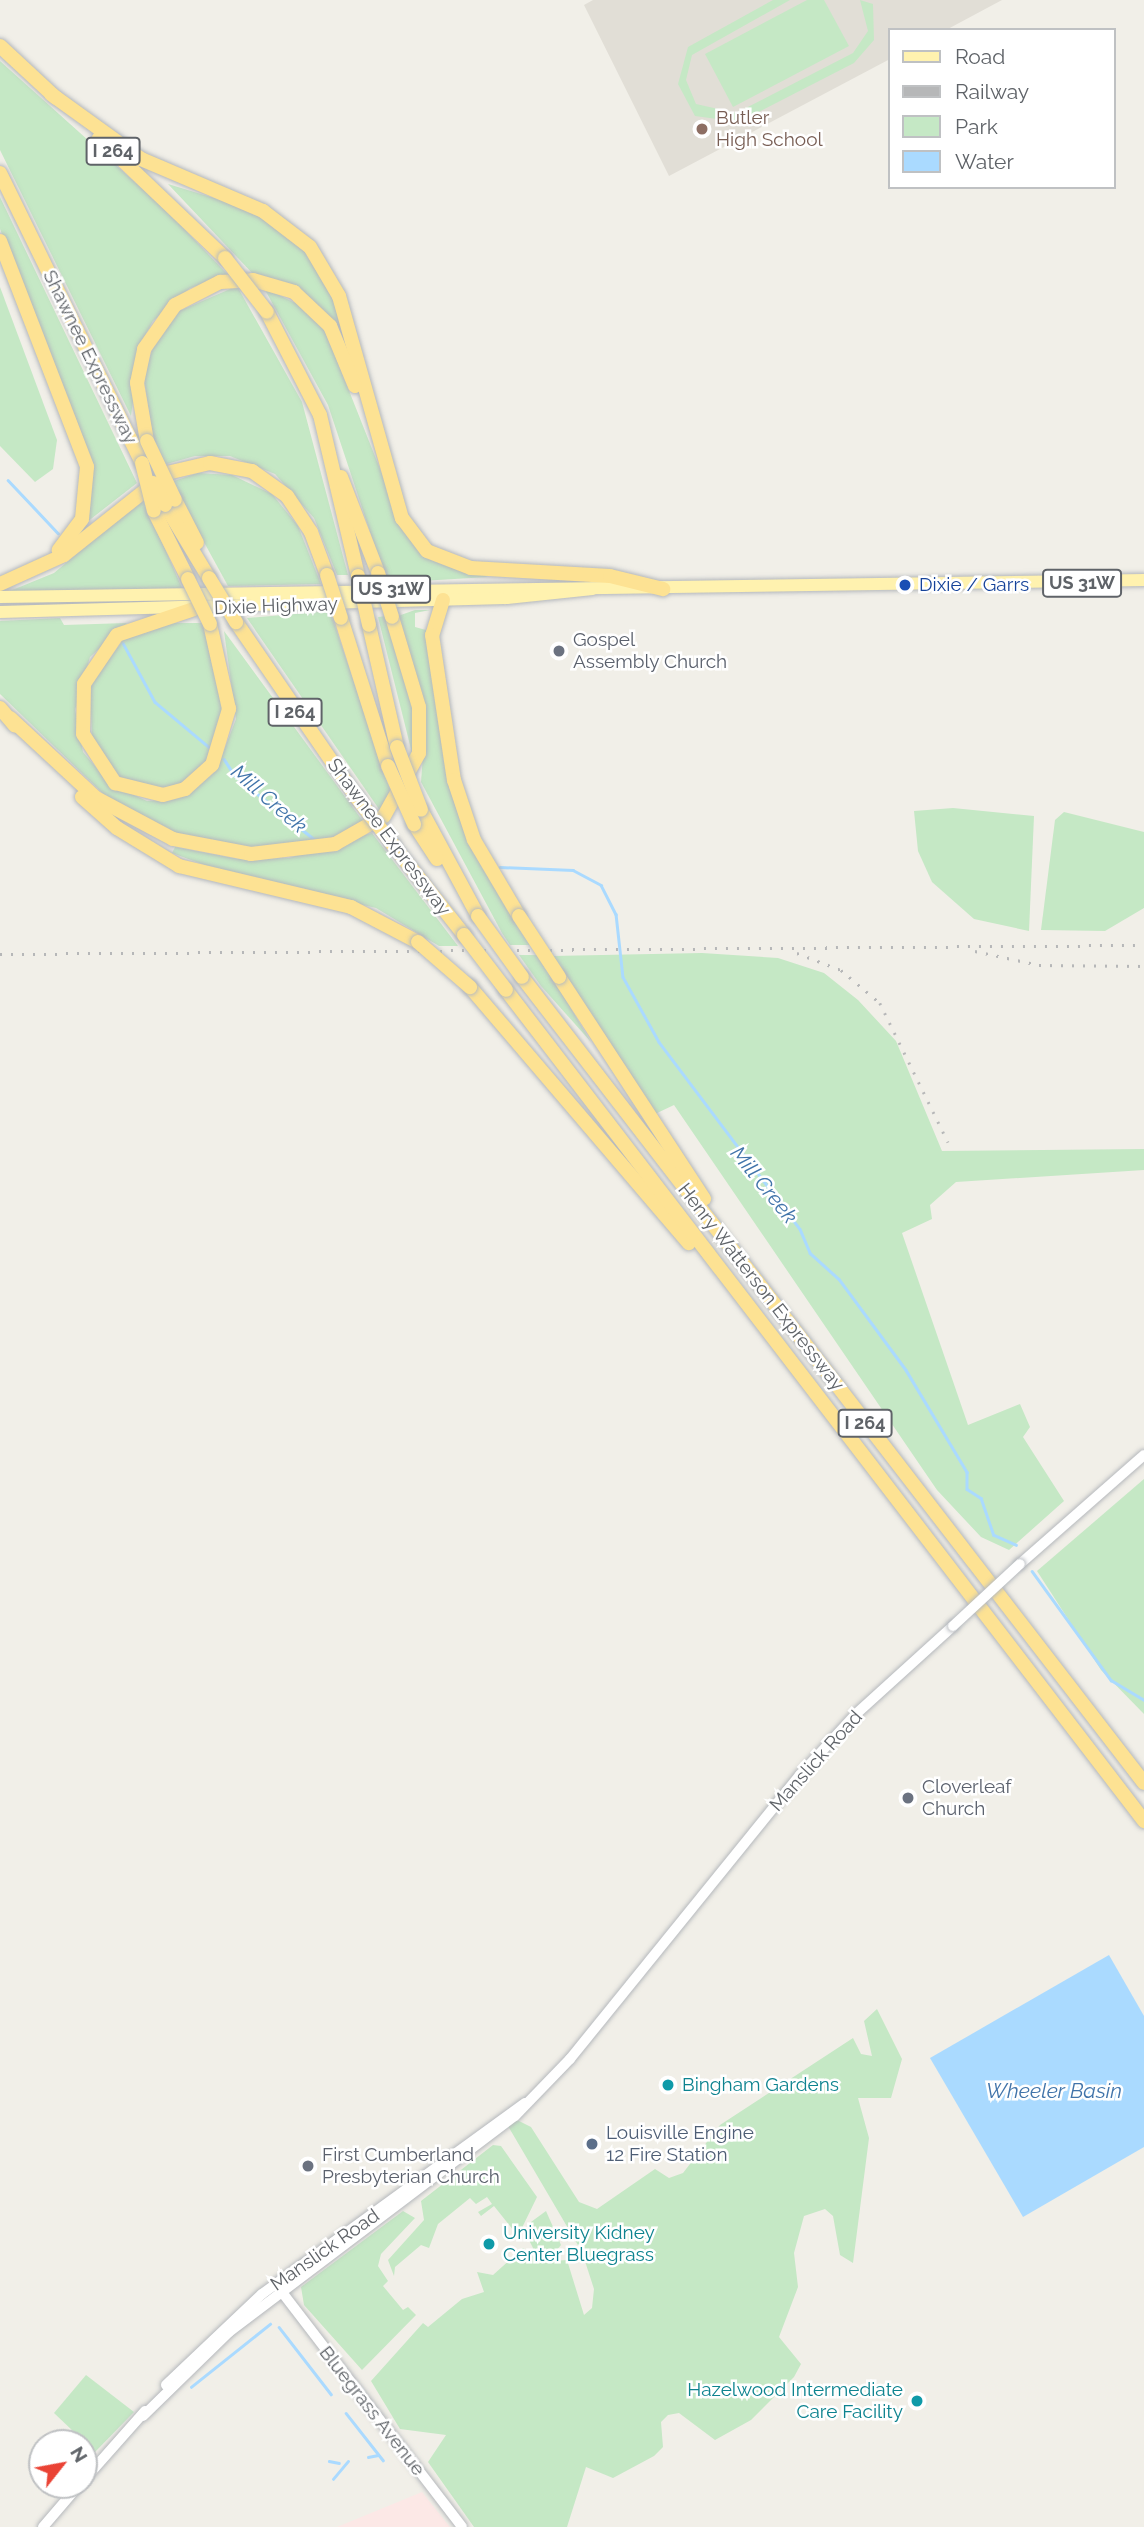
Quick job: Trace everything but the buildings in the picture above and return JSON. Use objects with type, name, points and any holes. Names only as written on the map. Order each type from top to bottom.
[{"type":"highway","name":"Shawnee Expressway","points":[[0,46],[225,258],[267,312],[311,391],[337,471],[397,747],[421,810],[460,888]]},
{"type":"highway","points":[[51,94],[141,159],[263,211],[310,247],[339,296],[377,442]]},
{"type":"highway","name":"Shawnee Expressway","points":[[0,173],[140,443],[142,463],[236,622],[393,845],[730,1283]]},
{"type":"highway","points":[[0,242],[88,467],[82,519],[52,560]]},
{"type":"highway","points":[[194,609],[117,635],[84,684],[83,734],[116,783],[163,795],[185,789],[212,765],[229,709],[210,624],[188,579],[165,506],[140,443],[139,371],[160,320],[220,282],[253,280],[294,292],[330,326],[377,442],[406,527],[442,560],[487,570],[610,576],[663,589]]},
{"type":"highway","points":[[0,584],[52,560],[158,478],[210,463],[252,471],[282,491],[305,520],[327,575],[388,766],[414,824],[460,888]]},
{"type":"highway","points":[[5,713],[96,798],[147,829],[236,853],[321,847],[384,816],[415,765],[419,707],[354,497],[337,471]]},
{"type":"highway","points":[[443,600],[432,635],[454,780],[474,840],[519,916],[730,1246]]},
{"type":"highway","points":[[5,713],[99,813],[164,858],[203,875],[351,907],[418,942],[470,987],[730,1283]]},
{"type":"highway","name":"Henry Watterson Expressway","points":[[460,888],[522,977],[1144,1783]]},
{"type":"highway","name":"Henry Watterson Expressway","points":[[730,1283],[1144,1821]]},
{"type":"main road","name":"Dixie Highway","points":[[0,597],[1144,580]]},
{"type":"main road","name":"Dixie Highway","points":[[0,612],[194,609],[443,600],[593,589]]},
{"type":"main road","name":"Manslick Road","points":[[98,2465],[143,2416],[229,2332],[279,2289],[525,2103],[570,2059],[798,1778],[856,1714],[1144,1455]]},
{"type":"main road","points":[[43,2527],[67,2499]]},
{"type":"street","name":"Bluegrass Avenue","points":[[279,2289],[462,2527]]},
{"type":"shaded area","name":"Butler High School","points":[[593,0],[1002,0],[950,28],[888,28],[888,60],[669,176],[584,5]]},
{"type":"shaded area","points":[[422,2492],[450,2527],[337,2527]]},
{"type":"green space","points":[[773,0],[790,0],[692,55],[686,80],[696,104],[736,113],[853,53],[868,31],[860,0],[873,4],[874,40],[854,63],[739,122],[695,116],[678,84],[688,47]]},
{"type":"green space","points":[[807,0],[824,0],[849,46],[733,107],[705,54]]},
{"type":"green space","points":[[0,61],[168,212],[229,276],[190,288],[153,321],[141,343],[131,416],[0,150]]},
{"type":"green space","points":[[168,184],[250,209],[302,244],[337,307],[342,330],[301,291],[254,275]]},
{"type":"green space","points":[[0,197],[137,483],[87,522],[93,476],[0,229]]},
{"type":"green space","points":[[237,286],[302,402],[348,575],[337,575],[314,518],[275,474],[230,456],[195,456],[163,465],[153,443],[144,377],[154,344],[177,312]]},
{"type":"green space","points":[[0,287],[57,440],[53,469],[35,482],[0,446]]},
{"type":"green space","points":[[264,288],[306,308],[323,325],[403,527],[432,557],[488,577],[387,583],[328,405]]},
{"type":"green space","points":[[198,473],[232,475],[272,494],[298,526],[321,584],[228,586],[171,482]]},
{"type":"green space","points":[[143,498],[182,588],[5,593],[54,573]]},
{"type":"green space","points":[[415,610],[430,610],[415,613],[415,627],[426,630],[449,779],[480,863],[532,945],[510,945],[421,782],[426,715],[398,616]]},
{"type":"green space","points":[[330,611],[393,798],[381,812],[247,618]]},
{"type":"green space","points":[[386,616],[412,700],[413,757],[378,617]]},
{"type":"green space","points":[[60,618],[64,625],[127,623],[90,657],[75,710],[83,752],[110,784],[147,801],[166,800],[187,795],[216,771],[236,719],[224,631],[365,824],[335,839],[269,849],[190,840],[116,806],[0,694],[0,621]]},
{"type":"green space","points":[[166,623],[203,623],[225,706],[211,757],[184,783],[160,789],[120,778],[92,736],[90,685],[126,636]]},
{"type":"green space","points":[[953,808],[1034,816],[1029,931],[974,919],[932,882],[918,851],[914,811]]},
{"type":"green space","points":[[1064,812],[1144,832],[1144,908],[1105,931],[1041,930],[1055,820]]},
{"type":"green space","points":[[372,833],[458,946],[439,946],[376,908],[221,871],[172,853],[175,847],[238,859],[289,858]]},
{"type":"green space","points":[[702,953],[778,958],[824,973],[858,1000],[896,1041],[942,1151],[1144,1149],[1144,1170],[956,1182],[930,1205],[932,1219],[902,1233],[968,1425],[1020,1404],[1030,1427],[1023,1437],[1064,1501],[1009,1550],[981,1537],[937,1490],[674,1105],[655,1114],[552,956]]},
{"type":"green space","points":[[519,955],[539,955],[591,1042],[541,986]]},
{"type":"green space","points":[[1144,1479],[1144,1714],[1101,1670],[1037,1571]]},
{"type":"green space","points":[[877,2009],[902,2059],[891,2098],[858,2098],[869,2138],[853,2263],[840,2255],[833,2216],[825,2209],[804,2216],[794,2253],[798,2287],[779,2337],[801,2364],[794,2377],[751,2420],[715,2440],[679,2413],[668,2415],[661,2422],[663,2447],[654,2456],[613,2478],[586,2467],[567,2527],[474,2527],[428,2462],[446,2435],[400,2429],[371,2381],[423,2323],[428,2327],[462,2299],[484,2292],[477,2272],[493,2275],[523,2248],[540,2262],[567,2260],[584,2315],[592,2308],[594,2289],[582,2252],[508,2126],[515,2119],[531,2127],[579,2202],[597,2209],[655,2169],[669,2178],[683,2173],[720,2125],[853,2038],[861,2054],[872,2056],[864,2021]]},
{"type":"green space","points":[[493,2145],[501,2146],[537,2197],[518,2236],[494,2206],[481,2216],[478,2212],[492,2204],[487,2197],[476,2204],[470,2198],[438,2224],[429,2248],[421,2245],[395,2267],[394,2276],[388,2260],[424,2220],[421,2201]]},
{"type":"green space","points":[[403,2211],[415,2218],[381,2254],[378,2266],[388,2281],[383,2286],[403,2310],[408,2307],[416,2315],[362,2370],[304,2305],[301,2287]]},
{"type":"green space","points":[[546,2211],[561,2245],[552,2256],[535,2252],[527,2236],[531,2222]]},
{"type":"green space","points":[[86,2375],[134,2412],[98,2449],[98,2429],[71,2429],[54,2413]]},
{"type":"water","name":"Wheeler Basin","points":[[1109,1955],[1144,2016],[1144,2147],[1023,2217],[930,2058]]},
{"type":"waterway","name":"Mill Creek","points":[[8,480],[58,533]]},
{"type":"waterway","name":"Mill Creek","points":[[123,643],[155,702],[210,748]]},
{"type":"waterway","name":"Mill Creek","points":[[224,759],[235,776],[314,839]]},
{"type":"waterway","name":"Mill Creek","points":[[500,867],[573,870],[601,885],[616,914],[623,977],[659,1042],[800,1229],[810,1253],[839,1279],[906,1370],[967,1472],[967,1489],[981,1498],[994,1535],[1016,1545]]},
{"type":"waterway","name":"Mill Creek","points":[[1032,1571],[1111,1680],[1144,1700]]},
{"type":"waterway","points":[[191,2387],[270,2324]]},
{"type":"waterway","points":[[279,2327],[331,2394]]},
{"type":"waterway","points":[[346,2413],[383,2460]]},
{"type":"waterway","points":[[368,2457],[378,2455]]},
{"type":"waterway","points":[[329,2461],[339,2463]]},
{"type":"waterway","points":[[333,2479],[348,2461]]},
{"type":"railway","points":[[0,954],[1144,945]]},
{"type":"railway","points":[[975,951],[1039,965],[1144,966]]},
{"type":"railway","points":[[797,953],[841,970],[880,1003],[948,1142]]},
{"type":"place","name":"Butler High School","points":[[702,129]]},
{"type":"place","name":"Dixie / Garrs","points":[[905,585]]},
{"type":"place","name":"Gospel Assembly Church","points":[[559,651]]},
{"type":"place","name":"Cloverleaf Church","points":[[908,1798]]},
{"type":"place","name":"Bingham Gardens","points":[[668,2085]]},
{"type":"place","name":"Louisville Engine 12 Fire Station","points":[[592,2144]]},
{"type":"place","name":"First Cumberland Presbyterian Church","points":[[308,2166]]},
{"type":"place","name":"University Kidney Center Bluegrass","points":[[489,2244]]},
{"type":"place","name":"Hazelwood Intermediate Care Facility","points":[[917,2401]]}]
